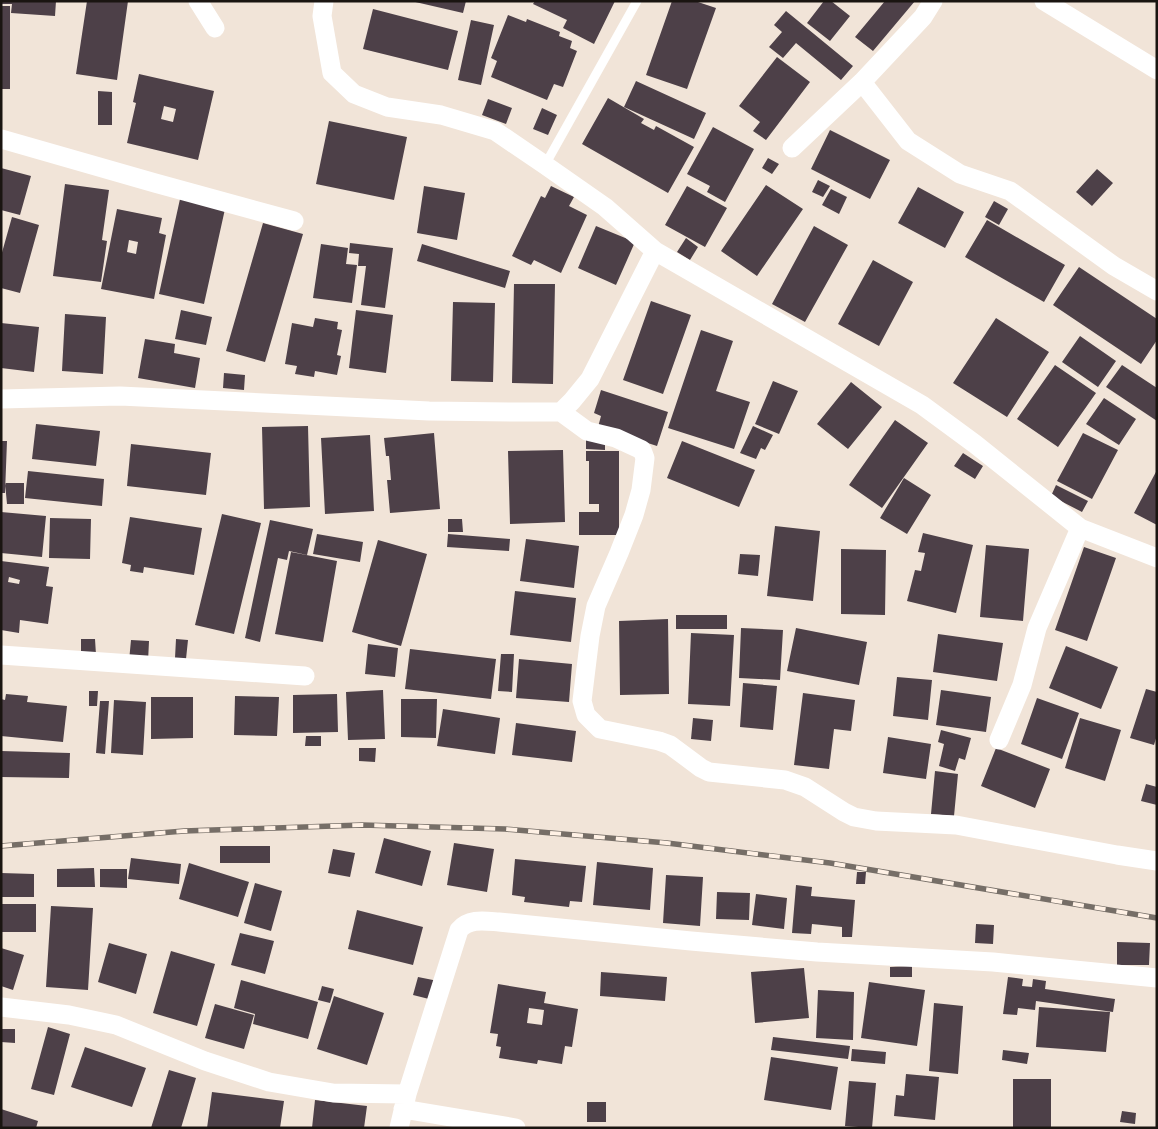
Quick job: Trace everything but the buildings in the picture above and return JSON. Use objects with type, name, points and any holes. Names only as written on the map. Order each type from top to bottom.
[{"type":"street","points":[[198,1],[215,28]]},
{"type":"street","points":[[324,1],[322,16],[332,73],[354,94],[387,107],[441,115],[495,131],[604,207],[655,251],[922,405],[975,444],[1080,528],[1157,558]]},
{"type":"street","points":[[792,148],[862,82],[923,17],[933,1]]},
{"type":"street","points":[[1044,1],[1157,70]]},
{"type":"street","points":[[862,82],[908,141],[960,174],[1010,191],[1114,266],[1157,291]]},
{"type":"street","points":[[1,139],[294,221]]},
{"type":"street","points":[[562,412],[590,379],[655,251]]},
{"type":"street","points":[[1,399],[120,396],[429,411],[562,412],[588,431],[616,438],[642,450],[645,458],[641,490],[634,514],[596,606],[590,636],[582,701],[586,715],[600,728],[670,745],[709,772],[785,780],[805,787],[854,817],[956,825],[1157,862]]},
{"type":"street","points":[[1000,740],[1022,685],[1037,628],[1080,528]]},
{"type":"street","points":[[1,655],[305,676]]},
{"type":"street","points":[[399,1128],[405,1102],[459,930],[464,925],[475,921],[808,951],[993,962],[1157,978]]},
{"type":"street","points":[[1,1008],[69,1016],[116,1025],[205,1061],[269,1082],[333,1094],[405,1102],[516,1128]]},
{"type":"lane","points":[[545,165],[637,1]]},
{"type":"railway","points":[[1,846],[184,831],[362,825],[505,829],[667,843],[830,863],[1157,918]]}]
